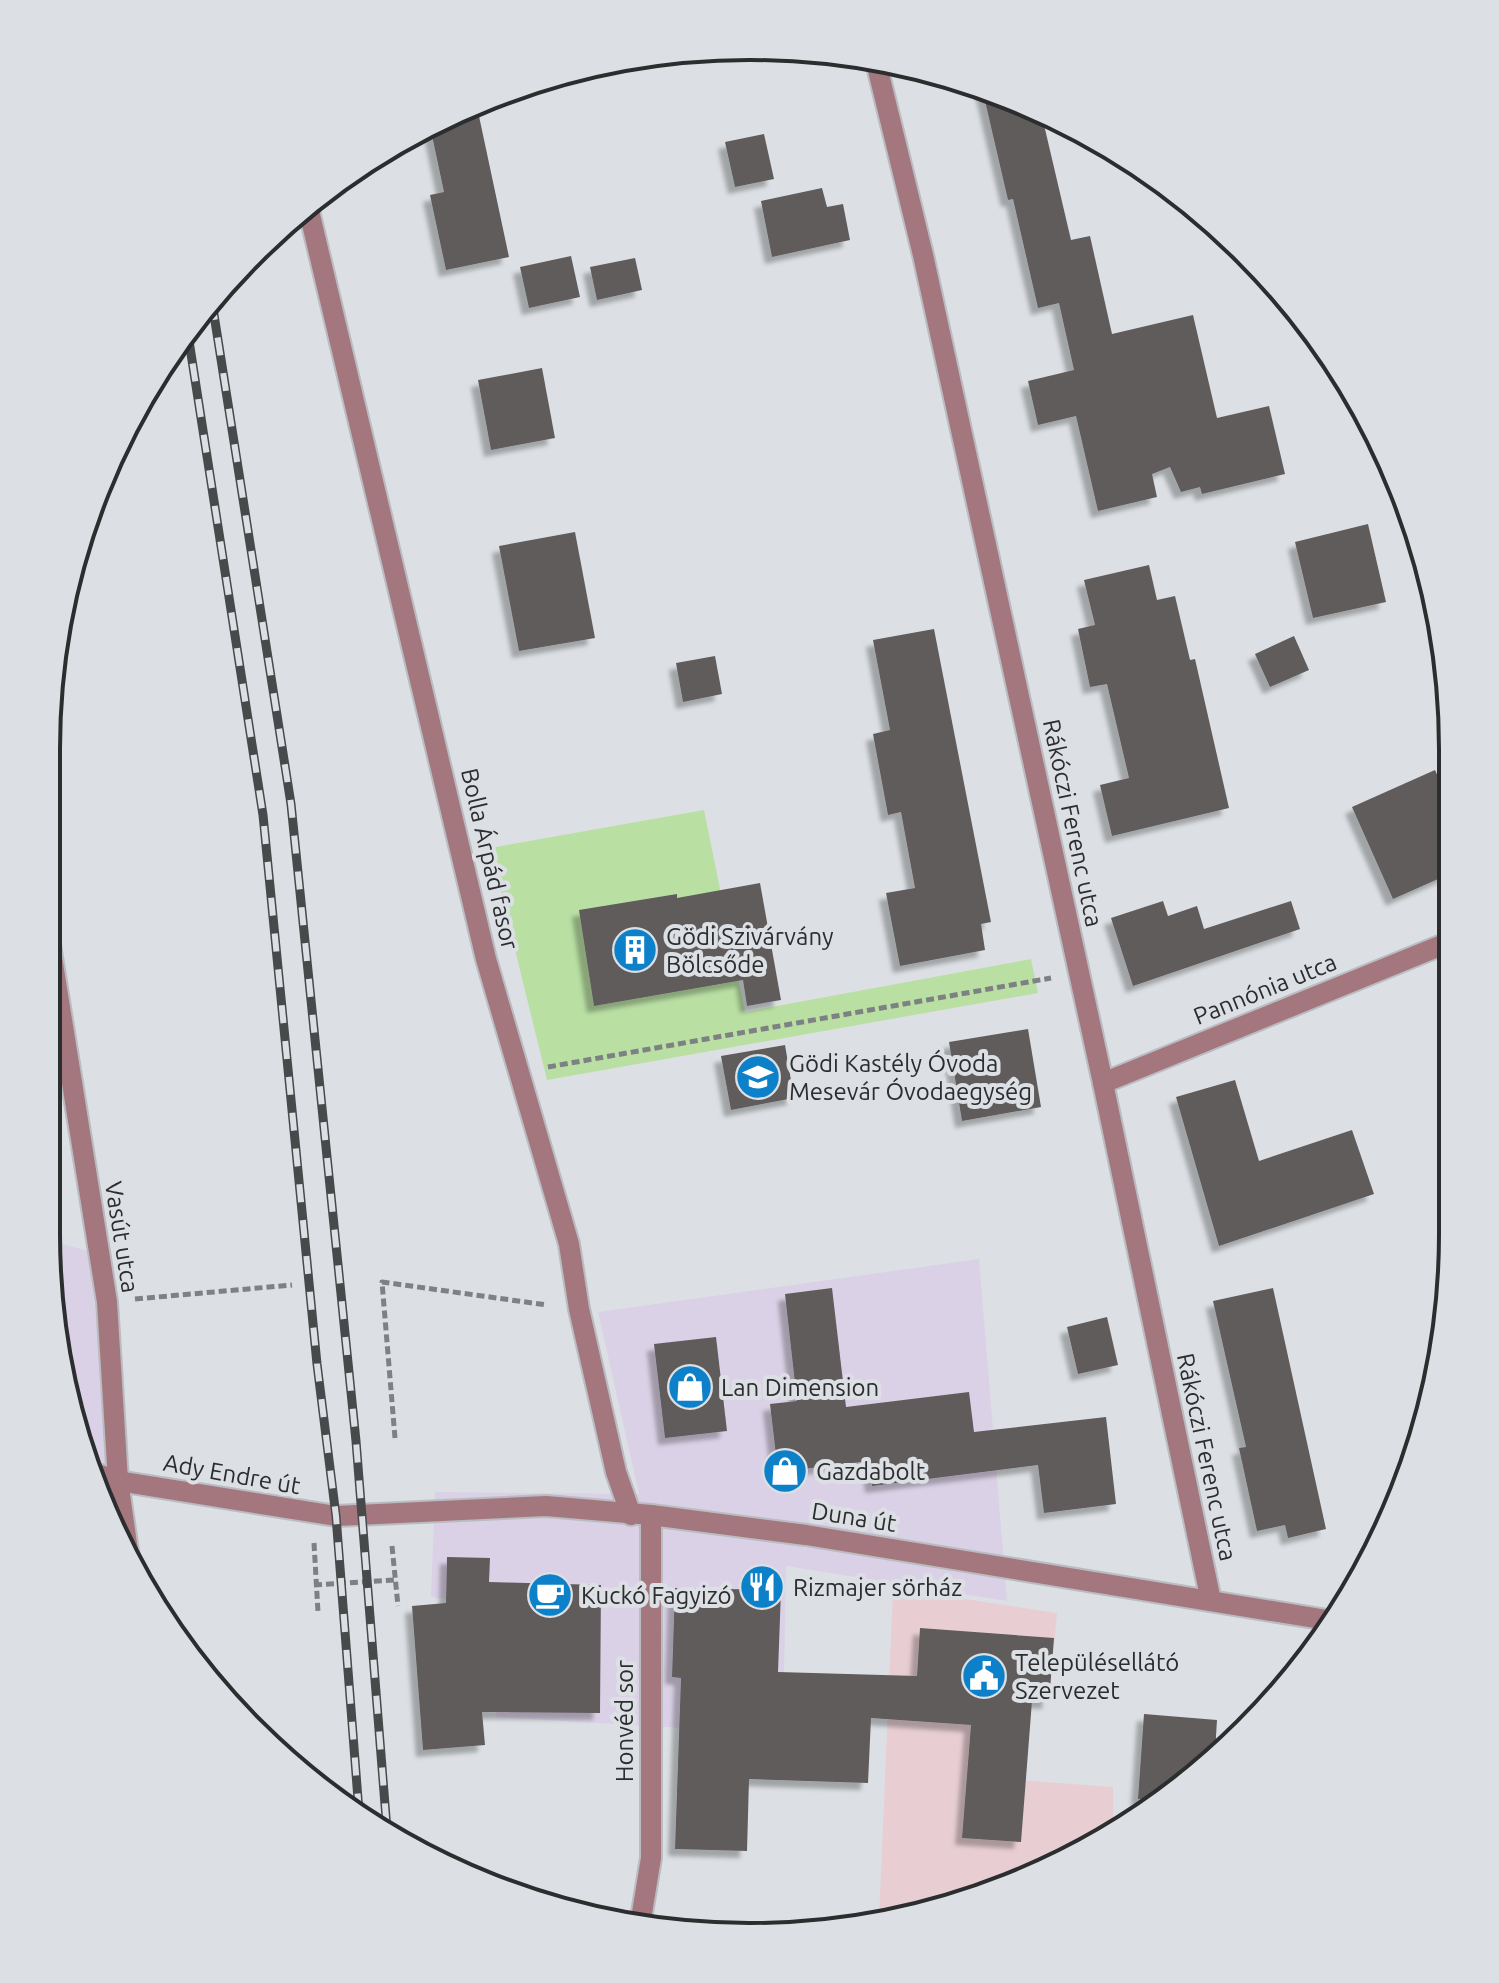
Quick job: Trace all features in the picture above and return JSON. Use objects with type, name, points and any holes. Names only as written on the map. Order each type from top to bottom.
[{"type":"street","name":"Rákóczi Ferenc utca","points":[[878,72],[923,255],[1103,1083],[1211,1601]]},
{"type":"street","name":"Bolla Árpád fasor","points":[[311,218],[486,959],[569,1244],[579,1309],[616,1472],[641,1515]]},
{"type":"street","name":"Pannónia utca","points":[[1103,1083],[1439,946]]},
{"type":"street","name":"Vasút utca","points":[[60,1007],[107,1302],[118,1481],[124,1523]]},
{"type":"street","name":"Ady Endre út","points":[[105,1477],[313,1514],[362,1515]]},
{"type":"street","name":"Duna út","points":[[362,1515],[546,1506],[641,1515],[806,1535],[1321,1619]]},
{"type":"street","name":"Honvéd sor","points":[[641,1515],[651,1858],[642,1914]]},
{"type":"path","points":[[544,1068],[1036,981]]},
{"type":"path","points":[[395,1438],[382,1282],[579,1309]]},
{"type":"path","points":[[107,1302],[292,1285]]},
{"type":"path","points":[[388,1513],[398,1606]]},
{"type":"path","points":[[313,1514],[314,1585],[318,1612]]},
{"type":"path","points":[[314,1585],[395,1580]]},
{"type":"shaded area","points":[[60,1243],[89,1251],[115,1504],[83,1412],[73,1368],[61,1279]]},
{"type":"shaded area","points":[[979,1259],[1007,1601],[786,1566],[783,1734],[496,1717],[499,1606],[431,1597],[435,1492],[639,1494],[598,1312]]},
{"type":"shaded area","points":[[893,1588],[1057,1613],[1049,1702],[973,1696],[968,1776],[1113,1787],[1113,1819],[1013,1871],[928,1900],[879,1911]]},
{"type":"green space","points":[[704,810],[745,1012],[1031,959],[1038,993],[547,1080],[490,848]]},
{"type":"building","points":[[985,102],[1044,127],[1071,240],[1090,236],[1112,334],[1193,315],[1217,418],[1269,406],[1285,474],[1202,494],[1200,487],[1181,492],[1170,467],[1152,474],[1157,497],[1098,511],[1076,416],[1038,425],[1028,381],[1074,370],[1059,303],[1038,308],[1013,199],[1008,200]]},
{"type":"building","points":[[479,115],[509,257],[446,270],[430,195],[444,192],[432,138]]},
{"type":"building","points":[[764,134],[774,179],[735,187],[725,142]]},
{"type":"building","points":[[822,188],[827,207],[843,204],[850,240],[772,257],[761,201]]},
{"type":"building","points":[[571,256],[580,297],[529,308],[520,267]]},
{"type":"building","points":[[635,258],[642,290],[597,300],[590,267]]},
{"type":"building","points":[[542,368],[555,438],[491,450],[478,380]]},
{"type":"building","points":[[1368,524],[1386,602],[1313,618],[1295,542]]},
{"type":"building","points":[[575,532],[595,638],[519,651],[499,546]]},
{"type":"building","points":[[1149,565],[1157,600],[1175,596],[1190,660],[1195,659],[1229,808],[1112,836],[1100,785],[1129,778],[1107,684],[1090,687],[1078,629],[1095,625],[1084,580]]},
{"type":"building","points":[[934,629],[991,922],[981,924],[985,950],[900,966],[886,893],[915,888],[901,812],[888,815],[873,734],[890,730],[873,640]]},
{"type":"building","points":[[1294,636],[1309,670],[1270,687],[1255,654]]},
{"type":"building","points":[[715,656],[722,694],[683,702],[676,663]]},
{"type":"building","points":[[1435,770],[1439,779],[1439,879],[1393,899],[1352,807]]},
{"type":"building","points":[[760,883],[781,1000],[747,1006],[743,980],[594,1006],[579,910],[677,894],[677,898]]},
{"type":"building","points":[[1163,901],[1168,916],[1197,906],[1204,929],[1291,901],[1300,929],[1133,986],[1111,918]]},
{"type":"building","points":[[1028,1029],[1041,1107],[962,1121],[949,1042]]},
{"type":"building","name":"Gödi Kastély Óvoda Mesevár Óvodaegység","points":[[785,1045],[794,1098],[731,1110],[721,1056]]},
{"type":"building","points":[[1235,1080],[1259,1161],[1352,1130],[1374,1194],[1219,1246],[1176,1097]]},
{"type":"building","points":[[832,1288],[846,1407],[969,1392],[974,1432],[1106,1417],[1116,1504],[1044,1513],[1038,1465],[872,1486],[869,1461],[778,1472],[770,1404],[797,1401],[785,1294]]},
{"type":"building","points":[[1273,1288],[1326,1529],[1288,1538],[1285,1525],[1257,1531],[1239,1448],[1246,1447],[1213,1301]]},
{"type":"building","points":[[1107,1317],[1118,1365],[1078,1374],[1067,1327]]},
{"type":"building","name":"Lan Dimension","points":[[716,1337],[727,1431],[665,1438],[654,1344]]},
{"type":"building","points":[[447,1557],[490,1558],[489,1582],[601,1585],[600,1713],[482,1712],[485,1745],[423,1750],[412,1606],[446,1603]]},
{"type":"building","points":[[675,1588],[781,1590],[778,1672],[917,1676],[920,1628],[1054,1638],[1049,1702],[1032,1701],[1021,1842],[962,1838],[971,1725],[871,1718],[868,1783],[749,1779],[747,1851],[675,1849],[681,1678],[672,1677]]},
{"type":"building","points":[[1144,1714],[1217,1720],[1216,1741],[1169,1781],[1144,1799],[1138,1799]]},
{"type":"railway","points":[[214,315],[291,804],[356,1441],[386,1819]]},
{"type":"railway","points":[[190,347],[263,815],[317,1364],[336,1516],[358,1801]]},
{"type":"place","name":"Gödi Szivárvány Bölcsőde","points":[[635,950]]},
{"type":"place","name":"Gödi Kastély Óvoda Mesevár Óvodaegység","points":[[758,1077]]},
{"type":"place","name":"Lan Dimension","points":[[690,1387]]},
{"type":"place","name":"Gazdabolt","points":[[785,1471]]},
{"type":"place","name":"Rizmajer sörház","points":[[762,1587]]},
{"type":"place","name":"Kuckó Fagyizó","points":[[550,1595]]},
{"type":"place","name":"Településellátó Szervezet","points":[[984,1676]]}]
